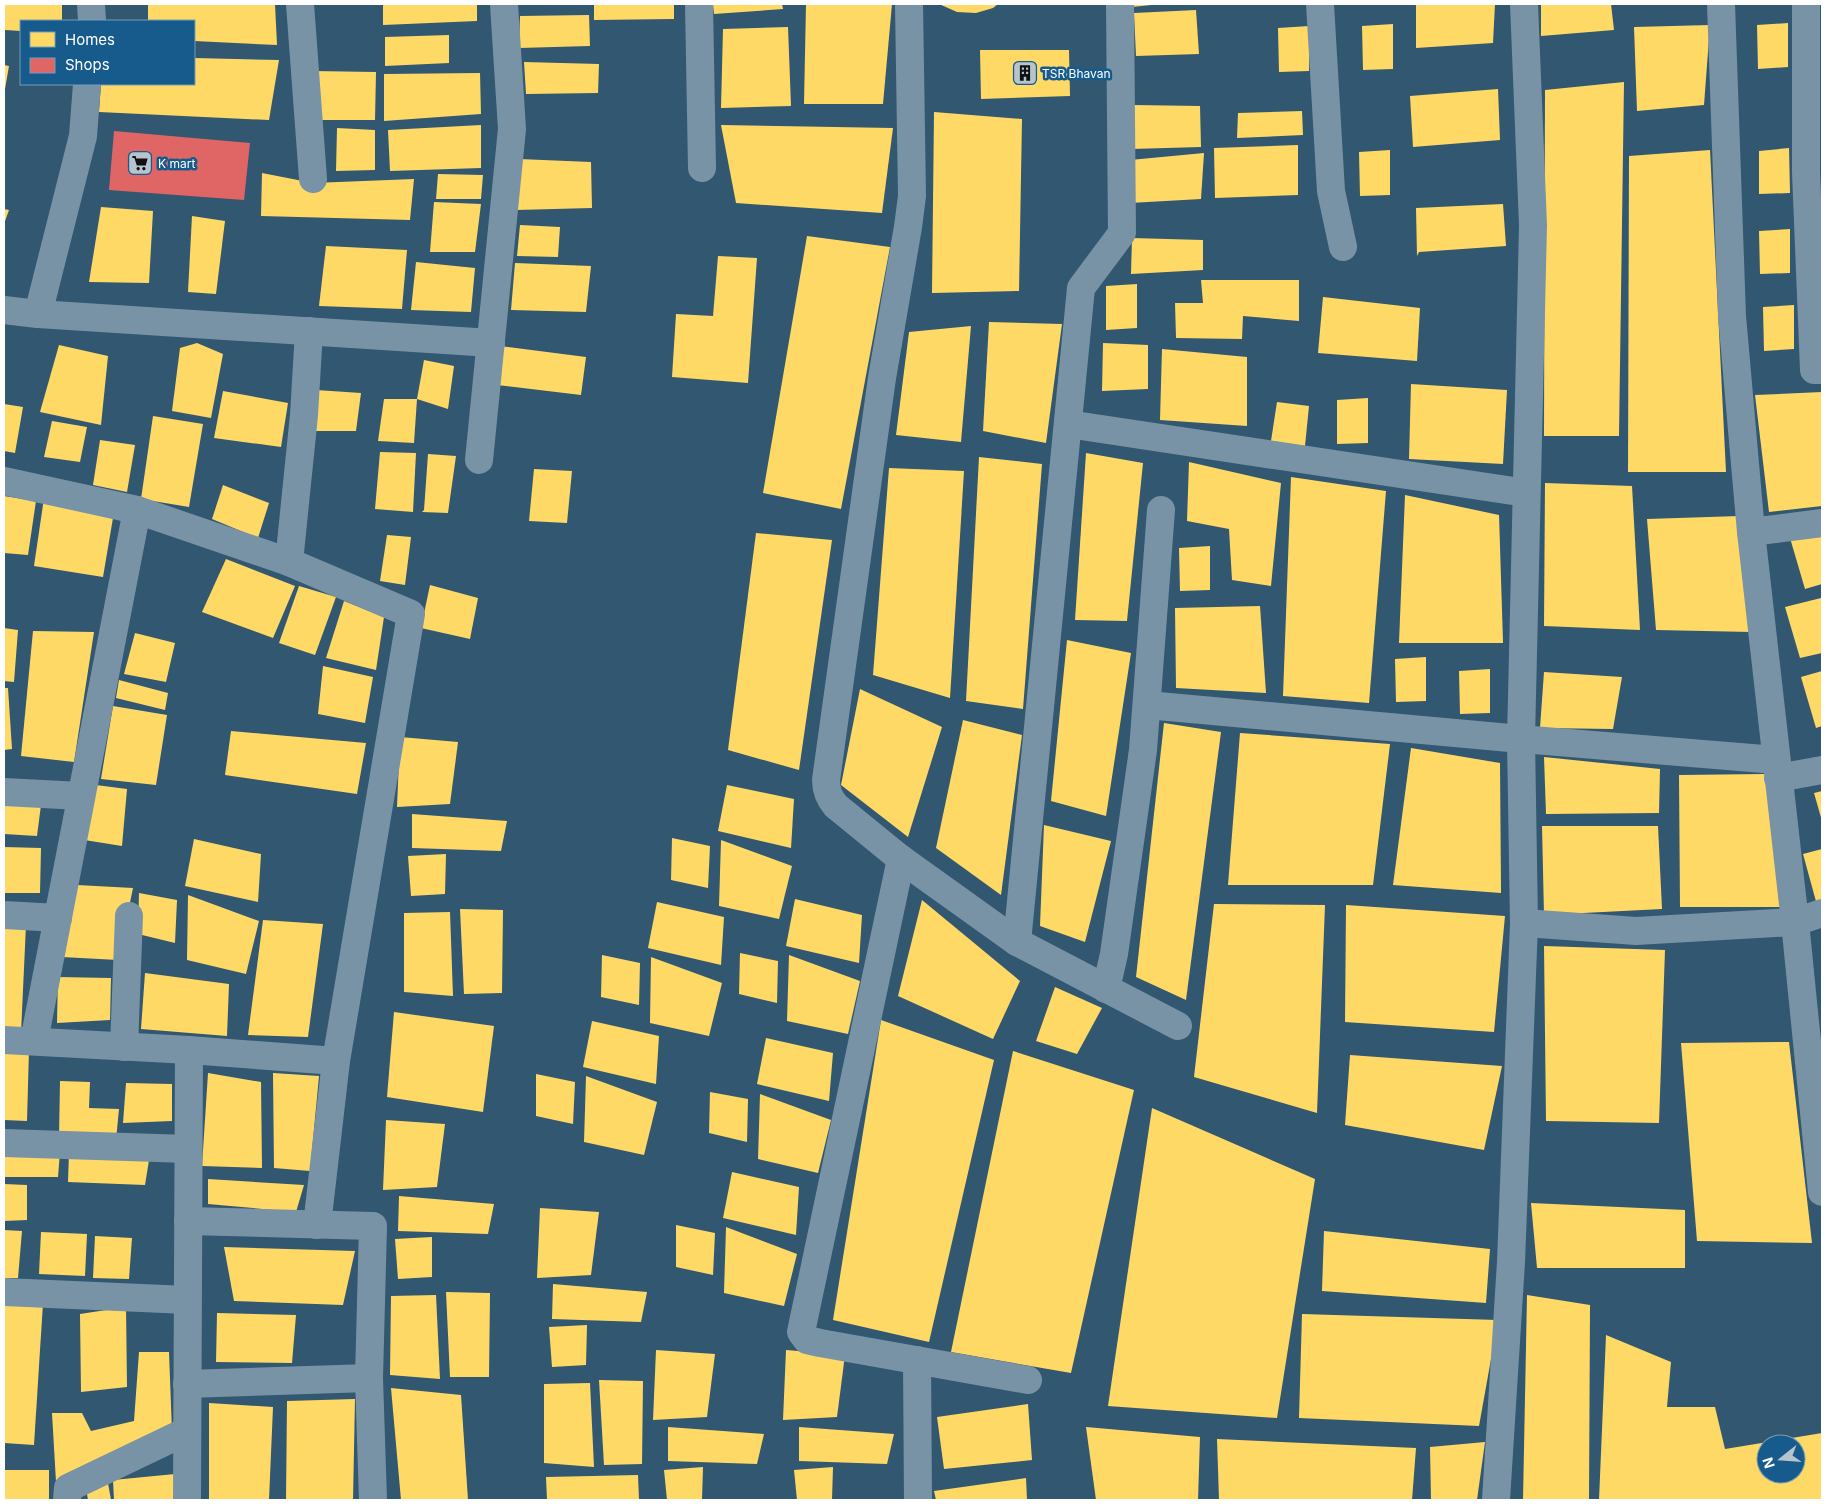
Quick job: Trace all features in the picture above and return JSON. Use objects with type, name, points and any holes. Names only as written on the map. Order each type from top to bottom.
[{"type":"street","points":[[91,4],[92,20]]},
{"type":"street","points":[[300,4],[313,180]]},
{"type":"street","points":[[479,460],[512,129],[504,4]]},
{"type":"street","points":[[699,4],[702,168]]},
{"type":"street","points":[[909,4],[912,196],[882,378],[826,780],[828,795],[836,806],[901,859],[1017,942],[1178,1026]]},
{"type":"street","points":[[1017,942],[1081,288],[1122,234],[1120,4]]},
{"type":"street","points":[[1320,4],[1331,191],[1343,247]]},
{"type":"street","points":[[1496,1500],[1511,1262],[1524,923],[1521,739],[1533,225],[1524,4]]},
{"type":"street","points":[[1721,4],[1732,316],[1751,532],[1777,769],[1795,922],[1815,1044],[1822,1192]]},
{"type":"street","points":[[1806,4],[1806,172],[1814,370],[1822,370]]},
{"type":"street","points":[[38,314],[83,136],[87,85]]},
{"type":"street","points":[[4,310],[38,314],[490,343]]},
{"type":"street","points":[[289,562],[302,434],[309,331]]},
{"type":"street","points":[[1068,424],[1526,492]]},
{"type":"street","points":[[4,480],[137,510],[289,562],[411,614],[336,1062],[317,1225]]},
{"type":"street","points":[[34,1041],[137,510]]},
{"type":"street","points":[[1106,989],[1114,954],[1143,750],[1161,510]]},
{"type":"street","points":[[1751,532],[1822,523]]},
{"type":"street","points":[[1147,705],[1521,739],[1777,769],[1822,770]]},
{"type":"street","points":[[4,792],[81,796]]},
{"type":"street","points":[[901,859],[802,1332],[807,1340],[820,1343],[1028,1380]]},
{"type":"street","points":[[1524,923],[1636,930],[1795,922],[1822,913]]},
{"type":"street","points":[[4,915],[58,918]]},
{"type":"street","points":[[124,1047],[129,916]]},
{"type":"street","points":[[4,1040],[188,1050],[336,1062]]},
{"type":"street","points":[[187,1500],[188,1050]]},
{"type":"street","points":[[4,1143],[188,1149]]},
{"type":"street","points":[[188,1221],[374,1226],[369,1378],[373,1500]]},
{"type":"street","points":[[4,1292],[187,1300]]},
{"type":"street","points":[[917,1360],[918,1500]]},
{"type":"street","points":[[187,1384],[369,1378]]},
{"type":"street","points":[[67,1500],[68,1488],[187,1431]]},
{"type":"building: Homes","points":[[5,4],[62,4],[62,20],[20,20],[20,31],[5,30]]},
{"type":"building: Homes","points":[[148,4],[275,4],[277,45],[195,41],[195,20],[148,20]]},
{"type":"building: Homes","points":[[383,4],[477,4],[477,21],[383,25]]},
{"type":"building: Homes","points":[[594,4],[674,4],[674,19],[594,20]]},
{"type":"building: Homes","points":[[713,4],[782,4],[783,9],[714,14]]},
{"type":"building: Homes","points":[[806,4],[892,4],[883,104],[804,104]]},
{"type":"building: Homes","points":[[939,4],[998,4],[993,8],[976,13],[957,12]]},
{"type":"building: Homes","points":[[1132,4],[1151,4],[1151,5],[1132,7]]},
{"type":"building: Homes","points":[[1416,4],[1495,4],[1493,43],[1416,48]]},
{"type":"building: Homes","points":[[1541,4],[1611,4],[1614,30],[1541,36]]},
{"type":"building: Homes","points":[[1196,10],[1199,54],[1136,56],[1134,13]]},
{"type":"building: Homes","points":[[589,15],[590,46],[519,48],[520,16]]},
{"type":"building: Homes","points":[[1788,23],[1788,67],[1758,69],[1757,25]]},
{"type":"building: Homes","points":[[1393,24],[1393,69],[1363,70],[1362,26]]},
{"type":"building: Homes","points":[[1710,25],[1704,105],[1637,111],[1634,27]]},
{"type":"building: Homes","points":[[1309,26],[1309,71],[1279,72],[1278,28]]},
{"type":"building: Homes","points":[[788,27],[791,106],[721,108],[723,29]]},
{"type":"building: Homes","points":[[449,35],[449,63],[385,66],[385,37]]},
{"type":"building: Homes","name":"TSR Bhavan","points":[[980,50],[1069,50],[1070,96],[981,99]]},
{"type":"building: Homes","points":[[195,58],[279,60],[269,120],[99,112],[101,85],[195,85]]},
{"type":"building: Homes","points":[[524,62],[599,64],[598,93],[526,94]]},
{"type":"building: Homes","points":[[4,65],[9,66],[5,89],[4,89]]},
{"type":"building: Homes","points":[[312,71],[376,72],[375,120],[316,120]]},
{"type":"building: Homes","points":[[480,73],[481,114],[384,121],[384,74]]},
{"type":"building: Homes","points":[[1624,82],[1619,436],[1544,436],[1545,90]]},
{"type":"building: Homes","points":[[1498,89],[1500,140],[1413,147],[1410,96]]},
{"type":"building: Homes","points":[[1133,105],[1200,106],[1201,147],[1131,149]]},
{"type":"building: Homes","points":[[1302,111],[1303,135],[1237,138],[1238,113]]},
{"type":"building: Homes","points":[[934,112],[1022,119],[1019,291],[932,293]]},
{"type":"building: Homes","points":[[481,125],[481,168],[390,171],[388,130]]},
{"type":"building: Homes","points":[[721,125],[893,128],[882,213],[736,203]]},
{"type":"building: Homes","points":[[337,128],[375,130],[375,170],[336,171]]},
{"type":"building: Homes","points":[[1298,145],[1298,195],[1215,198],[1214,148]]},
{"type":"building: Homes","points":[[1789,148],[1790,193],[1759,194],[1759,151]]},
{"type":"building: Homes","points":[[1390,150],[1390,195],[1360,196],[1359,152]]},
{"type":"building: Homes","points":[[1710,150],[1726,472],[1628,472],[1629,156]]},
{"type":"building: Homes","points":[[1204,153],[1201,199],[1130,203],[1130,160]]},
{"type":"building: Homes","points":[[519,159],[591,162],[592,208],[516,210]]},
{"type":"building: Homes","points":[[262,173],[313,183],[414,179],[410,220],[261,216]]},
{"type":"building: Homes","points":[[438,174],[483,175],[481,199],[436,199]]},
{"type":"building: Homes","points":[[434,202],[481,204],[475,252],[430,252]]},
{"type":"building: Homes","points":[[1503,204],[1506,246],[1419,252],[1417,256],[1416,208]]},
{"type":"building: Homes","points":[[101,207],[153,211],[149,283],[89,282]]},
{"type":"building: Homes","points":[[4,209],[9,210],[4,224]]},
{"type":"building: Homes","points":[[192,216],[225,221],[216,294],[188,292]]},
{"type":"building: Homes","points":[[520,225],[560,227],[558,257],[517,256]]},
{"type":"building: Homes","points":[[1790,229],[1790,273],[1760,274],[1759,231]]},
{"type":"building: Homes","points":[[807,236],[890,247],[841,509],[763,493]]},
{"type":"building: Homes","points":[[1132,238],[1203,240],[1203,270],[1131,274]]},
{"type":"building: Homes","points":[[326,246],[407,250],[402,309],[319,306]]},
{"type":"building: Homes","points":[[718,256],[757,258],[748,383],[672,377],[676,314],[713,316]]},
{"type":"building: Homes","points":[[416,262],[475,268],[471,312],[411,310]]},
{"type":"building: Homes","points":[[515,263],[591,266],[586,312],[511,310]]},
{"type":"building: Homes","points":[[1201,280],[1299,280],[1299,321],[1243,316],[1242,339],[1176,338],[1175,303],[1203,303]]},
{"type":"building: Homes","points":[[1137,284],[1137,328],[1106,330],[1106,286]]},
{"type":"building: Homes","points":[[1323,297],[1420,308],[1417,361],[1318,353]]},
{"type":"building: Homes","points":[[1794,305],[1794,349],[1764,351],[1763,307]]},
{"type":"building: Homes","points":[[989,322],[1062,324],[1046,443],[983,431]]},
{"type":"building: Homes","points":[[971,326],[961,442],[896,435],[909,332]]},
{"type":"building: Homes","points":[[197,343],[223,354],[211,418],[172,411],[180,348]]},
{"type":"building: Homes","points":[[1103,343],[1148,345],[1148,389],[1102,391]]},
{"type":"building: Homes","points":[[59,345],[108,356],[101,425],[40,412]]},
{"type":"building: Homes","points":[[500,346],[586,357],[581,395],[497,385]]},
{"type":"building: Homes","points":[[1162,349],[1247,357],[1247,426],[1160,420]]},
{"type":"building: Homes","points":[[424,360],[454,366],[448,409],[417,399]]},
{"type":"building: Homes","points":[[1411,384],[1507,390],[1503,464],[1409,459]]},
{"type":"building: Homes","points":[[316,390],[361,393],[356,431],[314,431]]},
{"type":"building: Homes","points":[[223,391],[288,403],[281,447],[214,438]]},
{"type":"building: Homes","points":[[1822,392],[1822,506],[1769,512],[1755,395]]},
{"type":"building: Homes","points":[[1368,398],[1368,443],[1337,444],[1337,400]]},
{"type":"building: Homes","points":[[384,399],[417,399],[414,443],[378,441]]},
{"type":"building: Homes","points":[[1277,402],[1309,406],[1305,446],[1271,441]]},
{"type":"building: Homes","points":[[4,404],[23,407],[15,453],[4,451]]},
{"type":"building: Homes","points":[[153,416],[203,424],[189,507],[141,499]]},
{"type":"building: Homes","points":[[52,421],[87,427],[80,462],[44,457]]},
{"type":"building: Homes","points":[[100,440],[135,445],[127,492],[93,485]]},
{"type":"building: Homes","points":[[380,452],[416,453],[413,512],[375,509]]},
{"type":"building: Homes","points":[[1086,453],[1143,463],[1127,621],[1075,620]]},
{"type":"building: Homes","points":[[428,454],[456,456],[448,513],[422,512],[424,510]]},
{"type":"building: Homes","points":[[979,457],[1042,464],[1023,709],[966,701]]},
{"type":"building: Homes","points":[[1189,462],[1281,483],[1271,586],[1232,580],[1229,529],[1187,521]]},
{"type":"building: Homes","points":[[889,468],[964,471],[950,698],[873,675]]},
{"type":"building: Homes","points":[[534,469],[572,471],[567,523],[529,521]]},
{"type":"building: Homes","points":[[1291,477],[1386,491],[1369,703],[1283,696]]},
{"type":"building: Homes","points":[[1545,483],[1632,486],[1640,630],[1544,626]]},
{"type":"building: Homes","points":[[223,485],[269,503],[258,538],[212,519]]},
{"type":"building: Homes","points":[[1405,495],[1499,515],[1503,643],[1399,643]]},
{"type":"building: Homes","points":[[4,496],[36,501],[28,555],[4,553]]},
{"type":"building: Homes","points":[[44,498],[114,512],[103,577],[34,566]]},
{"type":"building: Homes","points":[[1739,516],[1752,632],[1656,630],[1647,519]]},
{"type":"building: Homes","points":[[1822,530],[1822,584],[1805,589],[1790,538]]},
{"type":"building: Homes","points":[[756,533],[832,540],[799,770],[728,750]]},
{"type":"building: Homes","points":[[387,535],[411,537],[405,585],[380,581]]},
{"type":"building: Homes","points":[[1210,546],[1210,590],[1180,591],[1179,548]]},
{"type":"building: Homes","points":[[226,559],[295,586],[273,638],[202,612]]},
{"type":"building: Homes","points":[[430,585],[478,598],[470,639],[421,628]]},
{"type":"building: Homes","points":[[299,586],[336,597],[315,655],[279,643]]},
{"type":"building: Homes","points":[[1821,598],[1822,653],[1800,658],[1785,607]]},
{"type":"building: Homes","points":[[344,601],[384,617],[376,670],[326,658]]},
{"type":"building: Homes","points":[[1260,606],[1266,693],[1176,688],[1175,608]]},
{"type":"building: Homes","points":[[4,628],[18,630],[14,682],[4,681]]},
{"type":"building: Homes","points":[[33,631],[94,632],[74,762],[21,756]]},
{"type":"building: Homes","points":[[135,633],[175,643],[166,682],[124,674]]},
{"type":"building: Homes","points":[[1067,640],[1131,653],[1106,816],[1051,801]]},
{"type":"building: Homes","points":[[1426,657],[1426,701],[1396,702],[1395,659]]},
{"type":"building: Homes","points":[[323,666],[373,677],[365,723],[318,714]]},
{"type":"building: Homes","points":[[1490,669],[1490,713],[1460,714],[1459,671]]},
{"type":"building: Homes","points":[[1822,671],[1822,726],[1816,728],[1801,677]]},
{"type":"building: Homes","points":[[1544,672],[1622,677],[1613,729],[1540,728]]},
{"type":"building: Homes","points":[[119,680],[168,693],[165,710],[116,698]]},
{"type":"building: Homes","points":[[4,688],[8,688],[12,749],[4,750]]},
{"type":"building: Homes","points":[[860,689],[942,727],[908,837],[841,785]]},
{"type":"building: Homes","points":[[113,706],[167,715],[156,785],[101,779]]},
{"type":"building: Homes","points":[[963,720],[1022,735],[1001,895],[936,848]]},
{"type":"building: Homes","points":[[1164,723],[1221,732],[1186,1000],[1136,977]]},
{"type":"building: Homes","points":[[231,731],[366,743],[357,794],[225,775]]},
{"type":"building: Homes","points":[[1240,733],[1390,744],[1373,885],[1228,885]]},
{"type":"building: Homes","points":[[400,737],[458,742],[450,804],[397,807]]},
{"type":"building: Homes","points":[[1411,748],[1500,763],[1501,893],[1393,885]]},
{"type":"building: Homes","points":[[1544,757],[1660,769],[1659,813],[1546,814]]},
{"type":"building: Homes","points":[[1765,774],[1780,907],[1680,907],[1679,775]]},
{"type":"building: Homes","points":[[88,784],[127,789],[122,846],[78,839]]},
{"type":"building: Homes","points":[[727,785],[794,799],[791,848],[718,831]]},
{"type":"building: Homes","points":[[1822,791],[1822,821],[1814,793]]},
{"type":"building: Homes","points":[[4,803],[41,805],[37,836],[4,834]]},
{"type":"building: Homes","points":[[412,814],[507,821],[501,851],[412,848]]},
{"type":"building: Homes","points":[[1044,825],[1111,841],[1085,942],[1040,926]]},
{"type":"building: Homes","points":[[1542,826],[1658,826],[1662,909],[1544,915]]},
{"type":"building: Homes","points":[[672,838],[710,846],[708,888],[671,880]]},
{"type":"building: Homes","points":[[194,839],[261,854],[258,902],[185,886]]},
{"type":"building: Homes","points":[[721,840],[792,866],[779,919],[719,906]]},
{"type":"building: Homes","points":[[4,847],[41,848],[40,893],[4,893]]},
{"type":"building: Homes","points":[[1822,849],[1822,904],[1817,905],[1803,854]]},
{"type":"building: Homes","points":[[446,854],[445,894],[411,896],[408,856]]},
{"type":"building: Homes","points":[[77,885],[133,888],[118,960],[62,957]]},
{"type":"building: Homes","points":[[139,893],[177,900],[175,943],[138,934]]},
{"type":"building: Homes","points":[[188,895],[259,921],[246,974],[187,960]]},
{"type":"building: Homes","points":[[795,899],[862,915],[859,963],[786,946]]},
{"type":"building: Homes","points":[[922,900],[1020,981],[993,1039],[898,996]]},
{"type":"building: Homes","points":[[657,902],[724,917],[721,965],[648,948]]},
{"type":"building: Homes","points":[[1214,904],[1325,905],[1317,1113],[1194,1077]]},
{"type":"building: Homes","points":[[1346,905],[1505,916],[1494,1032],[1345,1022]]},
{"type":"building: Homes","points":[[460,909],[503,910],[502,993],[464,994]]},
{"type":"building: Homes","points":[[450,912],[453,996],[404,992],[404,913]]},
{"type":"building: Homes","points":[[263,920],[323,924],[308,1037],[248,1035]]},
{"type":"building: Homes","points":[[4,924],[26,925],[21,1033],[4,1032]]},
{"type":"building: Homes","points":[[1544,946],[1665,950],[1659,1123],[1546,1121]]},
{"type":"building: Homes","points":[[740,953],[778,961],[777,1003],[739,994]]},
{"type":"building: Homes","points":[[602,955],[640,963],[639,1005],[601,997]]},
{"type":"building: Homes","points":[[789,955],[860,981],[848,1034],[787,1021]]},
{"type":"building: Homes","points":[[651,957],[722,983],[709,1036],[650,1023]]},
{"type":"building: Homes","points":[[145,973],[229,984],[227,1036],[141,1029]]},
{"type":"building: Homes","points":[[58,977],[111,978],[110,1020],[57,1023]]},
{"type":"building: Homes","points":[[1055,987],[1102,1008],[1077,1054],[1036,1041]]},
{"type":"building: Homes","points":[[394,1012],[494,1026],[483,1112],[387,1097]]},
{"type":"building: Homes","points":[[881,1020],[994,1060],[929,1342],[833,1320]]},
{"type":"building: Homes","points":[[592,1021],[659,1036],[656,1084],[583,1067]]},
{"type":"building: Homes","points":[[766,1038],[833,1053],[829,1101],[757,1084]]},
{"type":"building: Homes","points":[[1789,1042],[1812,1243],[1697,1241],[1681,1043]]},
{"type":"building: Homes","points":[[4,1049],[29,1049],[27,1121],[4,1120]]},
{"type":"building: Homes","points":[[1013,1051],[1134,1090],[1071,1373],[951,1352]]},
{"type":"building: Homes","points":[[1350,1055],[1502,1066],[1484,1150],[1345,1125]]},
{"type":"building: Homes","points":[[208,1073],[261,1082],[262,1168],[202,1166]]},
{"type":"building: Homes","points":[[273,1073],[319,1076],[310,1171],[274,1168]]},
{"type":"building: Homes","points":[[536,1074],[575,1082],[573,1124],[536,1116]]},
{"type":"building: Homes","points":[[586,1076],[657,1102],[644,1155],[584,1142]]},
{"type":"building: Homes","points":[[60,1081],[90,1082],[89,1108],[119,1109],[116,1140],[59,1138]]},
{"type":"building: Homes","points":[[126,1083],[172,1084],[172,1121],[123,1123]]},
{"type":"building: Homes","points":[[710,1092],[748,1099],[747,1142],[709,1133]]},
{"type":"building: Homes","points":[[760,1094],[831,1120],[818,1173],[758,1159]]},
{"type":"building: Homes","points":[[1152,1108],[1315,1179],[1277,1418],[1108,1406]]},
{"type":"building: Homes","points":[[386,1120],[445,1124],[437,1187],[383,1190]]},
{"type":"building: Homes","points":[[4,1151],[60,1152],[58,1177],[4,1177]]},
{"type":"building: Homes","points":[[69,1152],[150,1154],[145,1185],[68,1182]]},
{"type":"building: Homes","points":[[732,1172],[799,1187],[796,1235],[723,1218]]},
{"type":"building: Homes","points":[[208,1179],[304,1185],[296,1212],[208,1204]]},
{"type":"building: Homes","points":[[4,1184],[27,1185],[27,1220],[4,1221]]},
{"type":"building: Homes","points":[[399,1196],[494,1204],[488,1234],[398,1231]]},
{"type":"building: Homes","points":[[1531,1203],[1685,1210],[1685,1268],[1537,1268]]},
{"type":"building: Homes","points":[[540,1208],[599,1212],[591,1275],[537,1278]]},
{"type":"building: Homes","points":[[676,1225],[715,1233],[713,1275],[676,1267]]},
{"type":"building: Homes","points":[[726,1227],[797,1254],[784,1306],[724,1293]]},
{"type":"building: Homes","points":[[4,1230],[22,1231],[18,1278],[4,1278]]},
{"type":"building: Homes","points":[[1324,1231],[1490,1249],[1486,1303],[1322,1291]]},
{"type":"building: Homes","points":[[41,1232],[87,1234],[85,1276],[39,1274]]},
{"type":"building: Homes","points":[[95,1236],[132,1238],[129,1279],[93,1278]]},
{"type":"building: Homes","points":[[432,1237],[432,1277],[398,1279],[395,1239]]},
{"type":"building: Homes","points":[[224,1247],[355,1251],[343,1305],[234,1301]]},
{"type":"building: Homes","points":[[553,1284],[647,1292],[641,1322],[552,1319]]},
{"type":"building: Homes","points":[[446,1292],[490,1293],[489,1377],[450,1377]]},
{"type":"building: Homes","points":[[436,1295],[440,1379],[390,1375],[391,1296]]},
{"type":"building: Homes","points":[[1527,1295],[1590,1305],[1589,1500],[1523,1500]]},
{"type":"building: Homes","points":[[4,1299],[43,1303],[34,1445],[4,1443]]},
{"type":"building: Homes","points":[[126,1307],[127,1387],[81,1392],[80,1314]]},
{"type":"building: Homes","points":[[217,1313],[296,1315],[292,1363],[216,1362]]},
{"type":"building: Homes","points":[[1302,1314],[1498,1320],[1479,1426],[1299,1418]]},
{"type":"building: Homes","points":[[587,1325],[586,1365],[552,1367],[549,1327]]},
{"type":"building: Homes","points":[[1606,1335],[1671,1362],[1667,1407],[1715,1407],[1725,1449],[1756,1444],[1756,1484],[1806,1484],[1806,1436],[1822,1433],[1822,1500],[1599,1500]]},
{"type":"building: Homes","points":[[656,1350],[715,1354],[707,1417],[653,1420]]},
{"type":"building: Homes","points":[[786,1350],[845,1355],[837,1417],[783,1420]]},
{"type":"building: Homes","points":[[139,1352],[169,1352],[172,1432],[56,1482],[52,1413],[82,1413],[91,1431],[134,1421]]},
{"type":"building: Homes","points":[[599,1380],[643,1381],[642,1464],[604,1465]]},
{"type":"building: Homes","points":[[590,1383],[594,1467],[544,1463],[544,1384]]},
{"type":"building: Homes","points":[[391,1388],[461,1395],[468,1500],[401,1500]]},
{"type":"building: Homes","points":[[355,1399],[353,1500],[286,1500],[287,1401]]},
{"type":"building: Homes","points":[[209,1403],[273,1407],[269,1500],[209,1500]]},
{"type":"building: Homes","points":[[1028,1404],[1032,1460],[944,1469],[937,1417]]},
{"type":"building: Homes","points":[[668,1427],[764,1434],[757,1464],[668,1461]]},
{"type":"building: Homes","points":[[799,1427],[894,1434],[887,1464],[799,1461]]},
{"type":"building: Homes","points":[[1086,1427],[1200,1437],[1198,1500],[1096,1500]]},
{"type":"building: Homes","points":[[1217,1439],[1416,1448],[1412,1500],[1219,1499]]},
{"type":"building: Homes","points":[[1485,1442],[1477,1500],[1431,1500],[1430,1447]]},
{"type":"building: Homes","points":[[703,1467],[702,1500],[667,1500],[664,1470]]},
{"type":"building: Homes","points":[[833,1467],[832,1500],[797,1500],[794,1470]]},
{"type":"building: Homes","points":[[4,1470],[49,1470],[49,1500],[4,1500]]},
{"type":"building: Homes","points":[[175,1474],[176,1500],[114,1500],[113,1480]]},
{"type":"building: Homes","points":[[638,1475],[639,1500],[547,1500],[546,1477]]},
{"type":"building: Homes","points":[[1026,1478],[1027,1500],[936,1500],[934,1491]]},
{"type":"building: Homes","points":[[108,1483],[111,1500],[88,1500],[86,1488]]},
{"type":"building: Shops","points":[[114,131],[250,143],[244,200],[109,190]]},
{"type":"place","name":"TSR Bhavan","points":[[1025,73]]},
{"type":"place","name":"K mart","points":[[140,163]]}]
